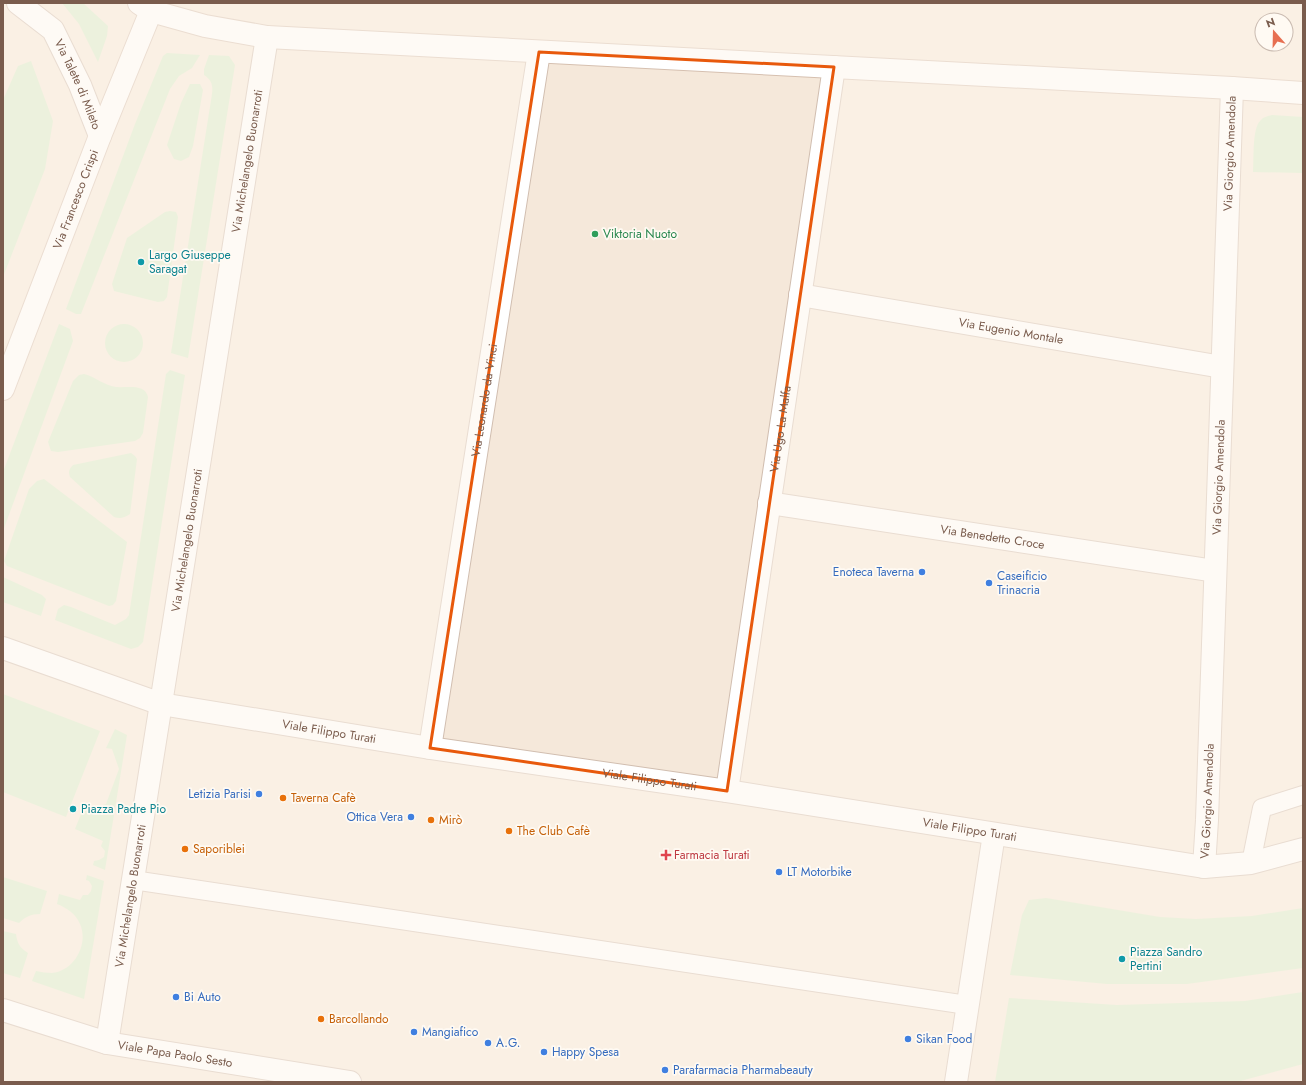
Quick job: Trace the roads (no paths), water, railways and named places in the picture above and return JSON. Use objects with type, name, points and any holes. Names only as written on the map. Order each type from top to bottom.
[{"type":"street","name":"Via Talete di Mileto","points":[[18,3],[53,30],[80,85],[100,136]]},
{"type":"street","name":"Via Francesco Crispi","points":[[3,388],[100,136],[145,7]]},
{"type":"street","points":[[145,7],[205,26],[266,37],[1303,93]]},
{"type":"street","name":"Via Michelangelo Buonarroti","points":[[107,1043],[266,37]]},
{"type":"street","name":"Via Leonardo da Vinci","points":[[430,748],[539,52]]},
{"type":"street","name":"Via Ugo La Malfa","points":[[726,791],[834,67]]},
{"type":"street","name":"Via Giorgio Amendola","points":[[1204,867],[1232,88]]},
{"type":"street","name":"Via Eugenio Montale","points":[[800,295],[1222,367]]},
{"type":"street","name":"Via Benedetto Croce","points":[[769,503],[1215,571]]},
{"type":"street","name":"Viale Filippo Turati","points":[[3,648],[161,704],[430,748],[726,791],[1204,867],[1252,863],[1303,849]]},
{"type":"street","points":[[956,1082],[994,834]]},
{"type":"street","name":"Viale Papa Paolo Sesto","points":[[3,1010],[107,1043],[350,1082]]},
{"type":"lane","points":[[1252,863],[1262,808],[1303,795]]},
{"type":"lane","points":[[133,880],[967,1005]]},
{"type":"place","name":"Viktoria Nuoto","points":[[595,234]]},
{"type":"place","name":"Largo Giuseppe Saragat","points":[[141,262]]},
{"type":"place","name":"Enoteca Taverna","points":[[922,572]]},
{"type":"place","name":"Caseificio Trinacria","points":[[989,583]]},
{"type":"place","name":"Letizia Parisi","points":[[259,794]]},
{"type":"place","name":"Taverna Cafè","points":[[283,798]]},
{"type":"place","name":"Piazza Padre Pio","points":[[73,809]]},
{"type":"place","name":"Ottica Vera","points":[[411,817]]},
{"type":"place","name":"Mirò","points":[[431,820]]},
{"type":"place","name":"The Club Cafè","points":[[509,831]]},
{"type":"place","name":"Saporiblei","points":[[185,849]]},
{"type":"place","name":"Farmacia Turati","points":[[666,855]]},
{"type":"place","name":"LT Motorbike","points":[[779,872]]},
{"type":"place","name":"Piazza Sandro Pertini","points":[[1122,959]]},
{"type":"place","name":"Bi Auto","points":[[176,997]]},
{"type":"place","name":"Barcollando","points":[[321,1019]]},
{"type":"place","name":"Mangiafico","points":[[414,1032]]},
{"type":"place","name":"Sikan Food","points":[[908,1039]]},
{"type":"place","name":"A.G.","points":[[488,1043]]},
{"type":"place","name":"Happy Spesa","points":[[544,1052]]},
{"type":"place","name":"Parafarmacia Pharmabeauty","points":[[665,1070]]}]
